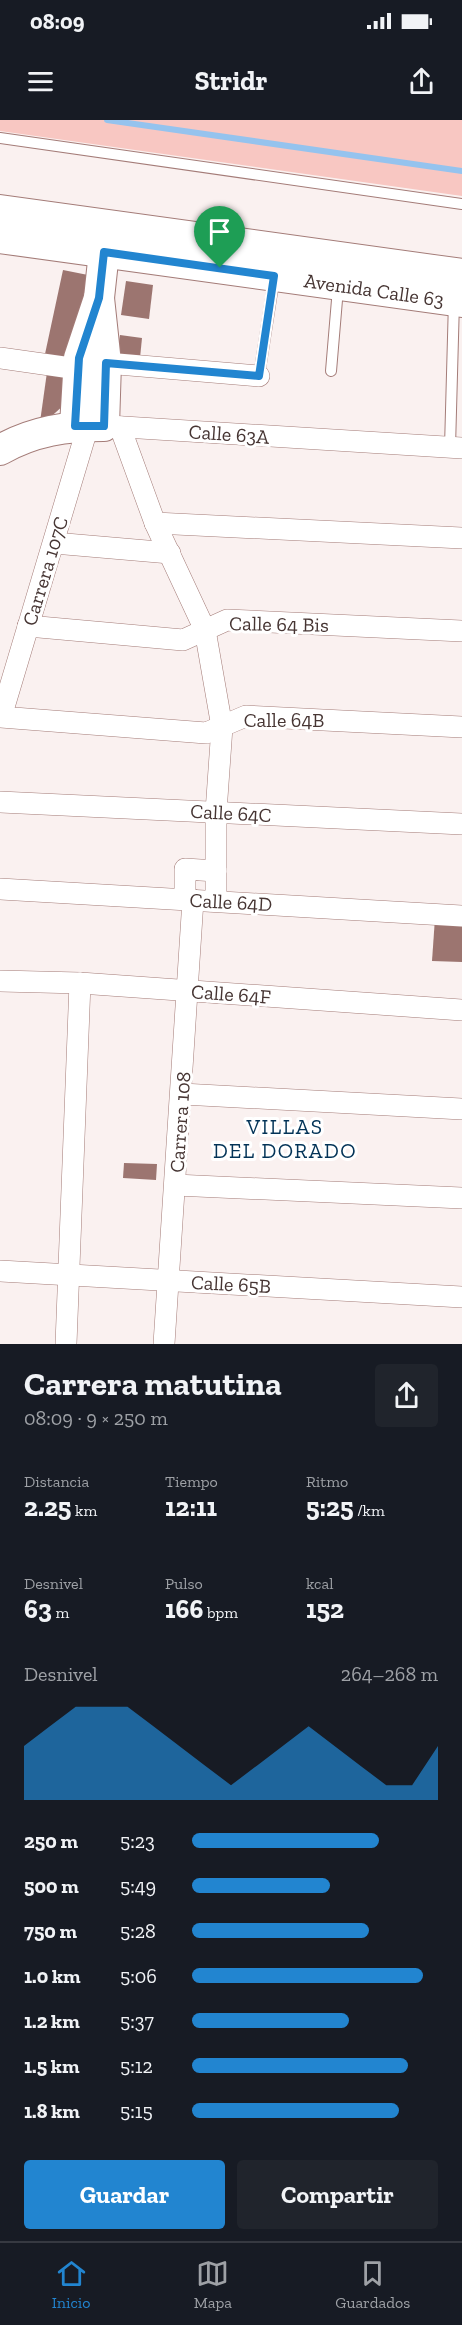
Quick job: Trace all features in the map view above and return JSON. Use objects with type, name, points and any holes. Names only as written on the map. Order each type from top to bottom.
[{"type":"main road","name":"Avenida Calle 63","points":[[0,210],[459,292]]},
{"type":"main road","name":"Avenida Calle 63","points":[[0,238],[338,285],[459,292]]},
{"type":"main road","name":"Carrera 107C","points":[[97,426],[92,366],[79,358],[99,298],[104,252]]},
{"type":"main road","name":"Calle 63A","points":[[0,450],[44,431],[97,426]]},
{"type":"street","points":[[0,358],[259,376]]},
{"type":"street","points":[[97,426],[155,523],[205,630],[222,727],[216,812],[216,901]]},
{"type":"street","name":"Calle 63A","points":[[97,426],[456,448]]},
{"type":"street","name":"Carrera 107C","points":[[1,717],[5,684],[28,626],[54,543],[97,426]]},
{"type":"street","points":[[155,523],[462,538]]},
{"type":"street","points":[[54,543],[170,553]]},
{"type":"street","name":"Calle 64 Bis","points":[[28,626],[183,640],[227,620],[462,631]]},
{"type":"street","name":"Calle 64B","points":[[1,717],[206,733],[246,716],[462,727]]},
{"type":"street","name":"Calle 64C","points":[[0,802],[462,824]]},
{"type":"street","name":"Carrera 108","points":[[164,1344],[189,991],[189,899],[185,869],[216,871]]},
{"type":"street","name":"Calle 64D","points":[[0,889],[462,916]]},
{"type":"street","name":"Calle 64F","points":[[0,981],[80,983],[462,1010]]},
{"type":"street","points":[[66,1344],[71,1275],[80,983]]},
{"type":"street","points":[[182,1094],[462,1110]]},
{"type":"street","points":[[175,1185],[462,1198]]},
{"type":"street","name":"Calle 65B","points":[[0,1271],[462,1298]]},
{"type":"lane","points":[[0,138],[462,204]]},
{"type":"lane","points":[[259,376],[274,276]]},
{"type":"lane","points":[[331,371],[338,285]]},
{"type":"lane","points":[[456,448],[459,292]]},
{"type":"shaded area","points":[[0,120],[462,120],[462,196],[0,131]]},
{"type":"building","points":[[63,270],[88,275],[71,359],[45,354]]},
{"type":"building","points":[[126,281],[153,285],[149,319],[121,315]]},
{"type":"building","points":[[120,335],[142,338],[140,358],[117,355]]},
{"type":"building","points":[[47,372],[71,375],[65,404],[45,422],[40,422]]},
{"type":"building","points":[[435,918],[462,919],[462,962],[432,961]]},
{"type":"building","points":[[124,1163],[157,1164],[156,1180],[123,1178]]},
{"type":"waterway","points":[[107,120],[462,171]]},
{"type":"district","name":"VILLAS DEL DORADO","points":[[285,1138]]},
{"type":"route","points":[[104,252],[220,268],[274,276],[259,376],[106,363],[104,426],[75,426],[79,358],[99,298],[104,252]]}]
